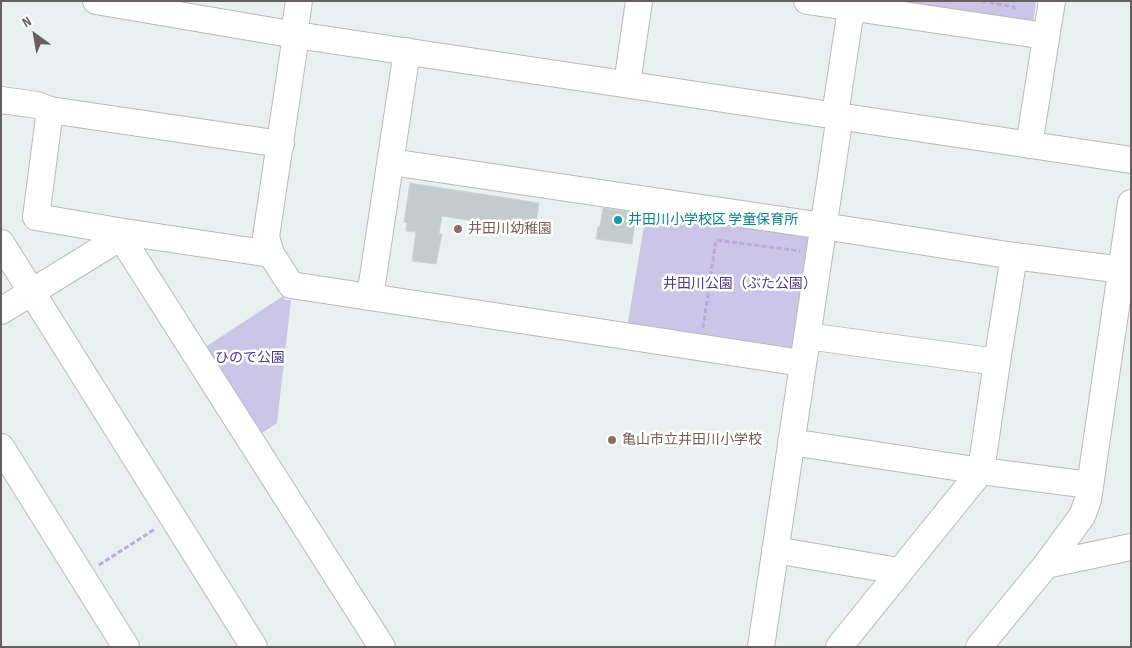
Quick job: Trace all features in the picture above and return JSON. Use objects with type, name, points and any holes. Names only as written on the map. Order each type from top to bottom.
[{"type":"street","points":[[96,1],[295,35],[1131,160]]},
{"type":"street","points":[[299,1],[281,144],[266,237],[272,254],[291,285],[556,324],[700,349],[802,363]]},
{"type":"street","points":[[627,84],[639,1]]},
{"type":"street","points":[[807,1],[851,5],[1046,36]]},
{"type":"street","points":[[1028,145],[1052,1]]},
{"type":"street","points":[[760,647],[802,363],[808,336],[851,5]]},
{"type":"street","points":[[370,297],[407,51]]},
{"type":"street","points":[[1,100],[37,105],[50,110],[281,144]]},
{"type":"street","points":[[50,110],[36,217],[123,234],[272,254]]},
{"type":"street","points":[[391,162],[1125,271]]},
{"type":"street","points":[[979,647],[1046,565],[1082,516],[1088,500],[1125,271],[1131,203]]},
{"type":"street","points":[[1,311],[123,234]]},
{"type":"street","points":[[123,234],[382,647]]},
{"type":"street","points":[[1,243],[254,647]]},
{"type":"street","points":[[839,647],[898,572],[982,471],[1014,256]]},
{"type":"street","points":[[808,336],[997,362]]},
{"type":"street","points":[[791,442],[1090,486]]},
{"type":"street","points":[[1,447],[126,647]]},
{"type":"street","points":[[1046,565],[1131,547]]},
{"type":"street","points":[[775,550],[898,572]]},
{"type":"path","points":[[700,349],[716,240],[802,252]]},
{"type":"path","points":[[82,576],[173,518]]},
{"type":"green space","points":[[860,1],[1036,1],[1032,30]]},
{"type":"green space","name":"井田川公園（ぶた公園）","points":[[647,208],[809,233],[813,239],[797,349],[627,328]]},
{"type":"green space","name":"ひので公園","points":[[283,296],[285,300],[291,300],[277,423],[259,435],[204,348]]},
{"type":"building","name":"井田川幼稚園","points":[[410,183],[539,203],[535,231],[442,216],[439,234],[442,234],[436,264],[412,261],[416,232],[406,231],[407,223],[404,222]]},
{"type":"building","name":"井田川小学校区 学童保育所","points":[[603,208],[636,213],[632,244],[596,239]]},
{"type":"place","name":"井田川小学校区 学童保育所","points":[[618,220]]},
{"type":"place","name":"井田川幼稚園","points":[[458,229]]},
{"type":"place","name":"亀山市立井田川小学校","points":[[612,440]]}]
